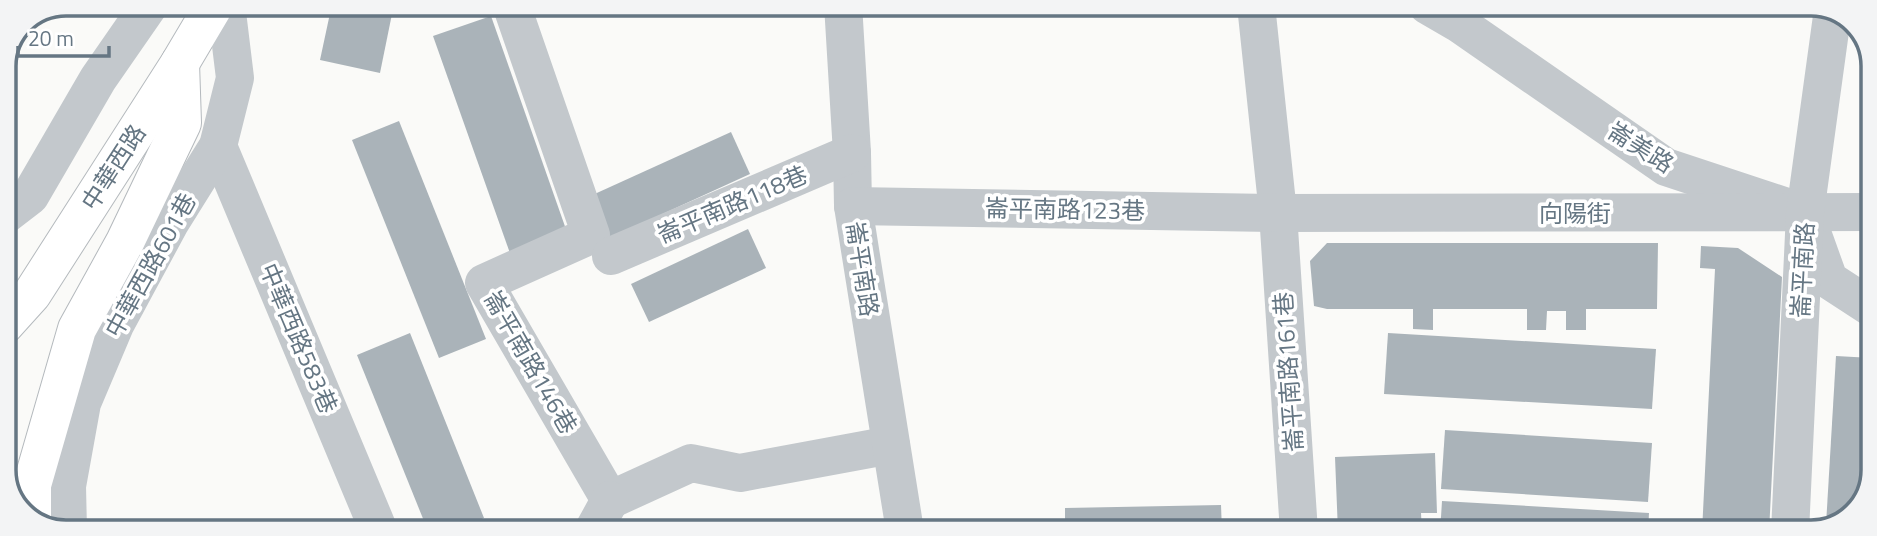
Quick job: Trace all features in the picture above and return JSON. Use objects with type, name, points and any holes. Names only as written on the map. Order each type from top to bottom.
[{"type":"main road","name":"中華西路","points":[[16,312],[32,294],[208,16]]},
{"type":"main road","points":[[32,507],[32,485],[76,330],[125,242],[182,123],[180,63]]},
{"type":"street","points":[[16,207],[30,196],[98,79],[142,16]]},
{"type":"street","name":"中華西路601巷","points":[[68,520],[67,486],[82,403],[114,325],[170,223],[218,146],[235,78],[227,16]]},
{"type":"street","name":"崙平南路146巷","points":[[515,16],[591,235],[484,283],[602,516],[691,463],[740,473],[891,445]]},
{"type":"street","name":"崙平南路","points":[[844,16],[853,206],[903,520]]},
{"type":"street","name":"崙平南路161巷","points":[[1257,16],[1278,213],[1298,520]]},
{"type":"street","name":"崙美路","points":[[1451,16],[1666,167],[1805,213]]},
{"type":"street","name":"崙平南路","points":[[1791,520],[1805,213],[1831,21]]},
{"type":"street","name":"中華西路583巷","points":[[218,146],[374,520]]},
{"type":"street","name":"崙平南路118巷","points":[[611,256],[852,153]]},
{"type":"street","name":"崙平南路123巷","points":[[853,206],[1278,213]]},
{"type":"street","name":"向陽街","points":[[1278,213],[1861,211]]},
{"type":"street","points":[[1805,213],[1829,280],[1861,301]]},
{"type":"building","points":[[329,16],[392,16],[380,73],[320,60]]},
{"type":"building","points":[[491,16],[568,235],[511,256],[433,36]]},
{"type":"building","points":[[399,121],[486,339],[439,358],[352,140]]},
{"type":"building","points":[[731,132],[750,174],[608,239],[588,197]]},
{"type":"building","points":[[748,229],[766,268],[649,322],[631,284]]},
{"type":"building","points":[[1327,243],[1658,243],[1657,309],[1586,309],[1586,330],[1566,330],[1566,311],[1547,311],[1546,330],[1527,330],[1527,309],[1433,309],[1433,330],[1413,329],[1413,309],[1327,309],[1314,306],[1310,261]]},
{"type":"building","points":[[1701,246],[1738,248],[1782,277],[1770,520],[1703,520],[1715,269],[1700,268]]},
{"type":"building","points":[[410,333],[484,518],[424,520],[357,355]]},
{"type":"building","points":[[1388,333],[1656,349],[1652,409],[1384,394]]},
{"type":"building","points":[[1836,356],[1861,357],[1860,483],[1849,503],[1826,518]]},
{"type":"building","points":[[1445,430],[1652,443],[1648,502],[1441,489]]},
{"type":"building","points":[[1435,453],[1437,513],[1421,513],[1421,520],[1338,520],[1335,457]]},
{"type":"building","points":[[1442,501],[1649,513],[1649,520],[1441,520]]},
{"type":"building","points":[[1221,505],[1222,520],[1065,520],[1065,508]]}]
